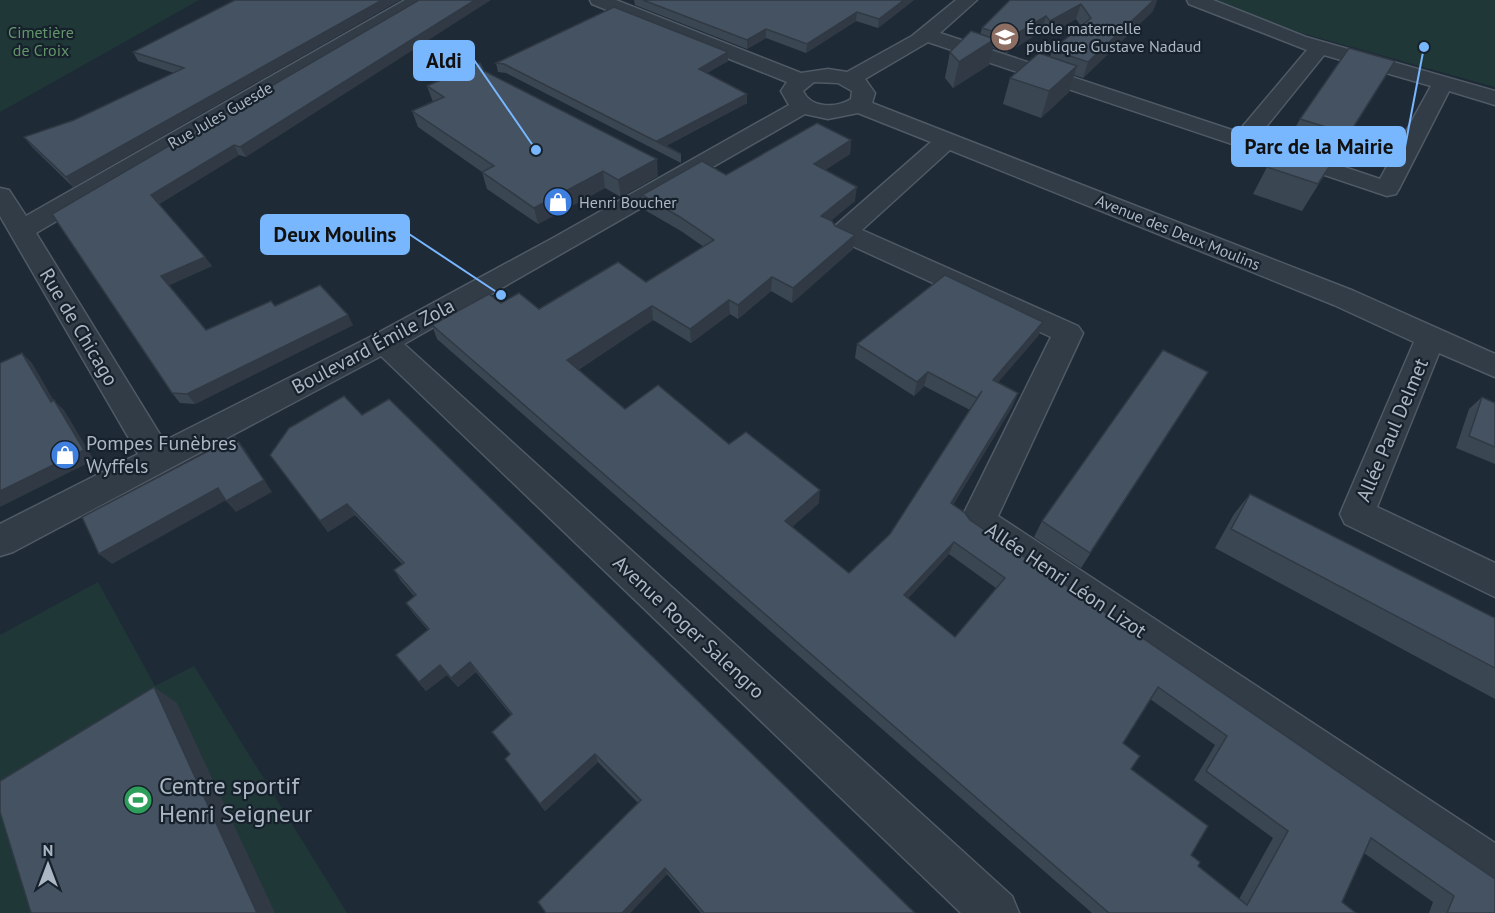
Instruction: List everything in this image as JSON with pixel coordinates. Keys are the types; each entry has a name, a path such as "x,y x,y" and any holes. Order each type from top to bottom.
{"street":[{"name":"Rue Jules Guesde","path":"21,230 419,0"},
{"path":"599,0 802,93 831,112 843,111 858,105 864,93 861,87 850,79 828,75 802,93"},
{"path":"850,79 926,35 968,0"},
{"path":"1196,0 1256,26 1319,48 1495,98"},
{"path":"926,35 1387,189 1443,83"},
{"path":"1243,141 1319,48"},
{"name":"Boulevard Émile Zola","path":"0,540 384,342 802,93"},
{"name":"Avenue des Deux Moulins","path":"858,105 1315,286 1495,366"},
{"name":"Allée Henri Léon Lizot","path":"947,140 844,231 1068,333 978,521 1495,870"},
{"name":"Rue de Chicago","path":"0,195 158,459"},
{"name":"Allée Paul Delmet","path":"1431,337 1357,514 1495,581"},
{"name":"Avenue Roger Salengro","path":"384,342 995,913"}],"green space":[{"name":"Cimetière de Croix","path":"0,0 199,0 0,112"},
{"path":"1212,0 1495,0 1495,87 1298,32"},
{"name":"Centre sportif Henri Seigneur","path":"98,582 155,686 194,666 347,913 0,913 0,635"}],"building":[{"path":"235,0 382,0 66,177 24,137 74,120 184,68 133,52"},
{"path":"419,0 475,0 240,147 234,145 151,195 205,257 161,276 206,330 271,301 275,306 320,285 348,315 187,394 172,393 52,214"},
{"path":"643,0 904,0 879,19 857,12 807,44 766,29 747,40"},
{"path":"1010,0 1154,0 1088,62 1052,50 1091,18 1081,4 1050,21 1046,16 1011,37 982,28"},
{"path":"614,7 728,52 699,69 747,94 657,141 681,154 504,64 496,63"},
{"path":"971,31 995,39 959,62 950,52"},
{"path":"1349,48 1395,61 1349,134 1300,119"},
{"path":"1039,53 1077,66 1049,91 1010,78"},
{"path":"480,63 484,71 657,159 618,180 603,171 534,208 482,172 494,166 412,111 444,97 427,86"},
{"path":"817,123 851,140 814,164 857,187 821,216 832,221 835,226 855,235 793,288 772,277 738,305 729,300 690,329 652,306 567,360 625,409 658,385 729,444 746,432 820,490 785,521 849,573 890,534 982,391 977,398 928,372 917,382 857,344 945,275 1043,322 993,380 1018,393 951,503 965,513 970,520 1495,879 1495,913 1447,913 1454,896 1371,838 1342,902 1356,913 1109,913 432,325 489,294 501,303 519,293 539,309 618,262 646,282 714,240 642,195 702,161 726,175","holes":["954,542 1005,578 955,637 904,595","1158,687 1227,736 1206,771 1288,831 1247,905 1198,866 1200,862 1191,855 1208,826 1131,769 1140,756 1123,743"]},
{"path":"1290,134 1340,150 1318,184 1267,167"},
{"path":"1163,350 1208,372 1090,553 1042,521"},
{"path":"22,353 51,402 54,400 84,450 0,491 0,363"},
{"path":"344,396 362,415 389,399 915,913 704,913 665,868 622,913 546,913 538,902 641,800 595,754 540,804 505,759 510,754 492,732 512,714 470,662 451,678 440,665 419,682 396,655 429,629 406,603 416,595 394,570 404,563 347,504 320,521 270,455 289,428"},
{"path":"1482,397 1495,403 1495,447 1469,436"},
{"path":"235,437 264,480 226,501 218,488 99,554 82,517"},
{"path":"1250,494 1495,618 1495,668 1231,529"},
{"path":"154,687 257,913 31,913 0,812 0,781"}],"place":[{"name":"École maternelle publique Gustave Nadaud","path":"1005,37"},
{"name":"Parc de la Mairie","path":"1424,47"},
{"name":"Aldi","path":"536,150"},
{"name":"Henri Boucher","path":"558,202"},
{"name":"Deux Moulins","path":"501,295"},
{"name":"Pompes Funèbres Wyffels","path":"65,455"},
{"name":"Centre sportif Henri Seigneur","path":"138,800"}]}
